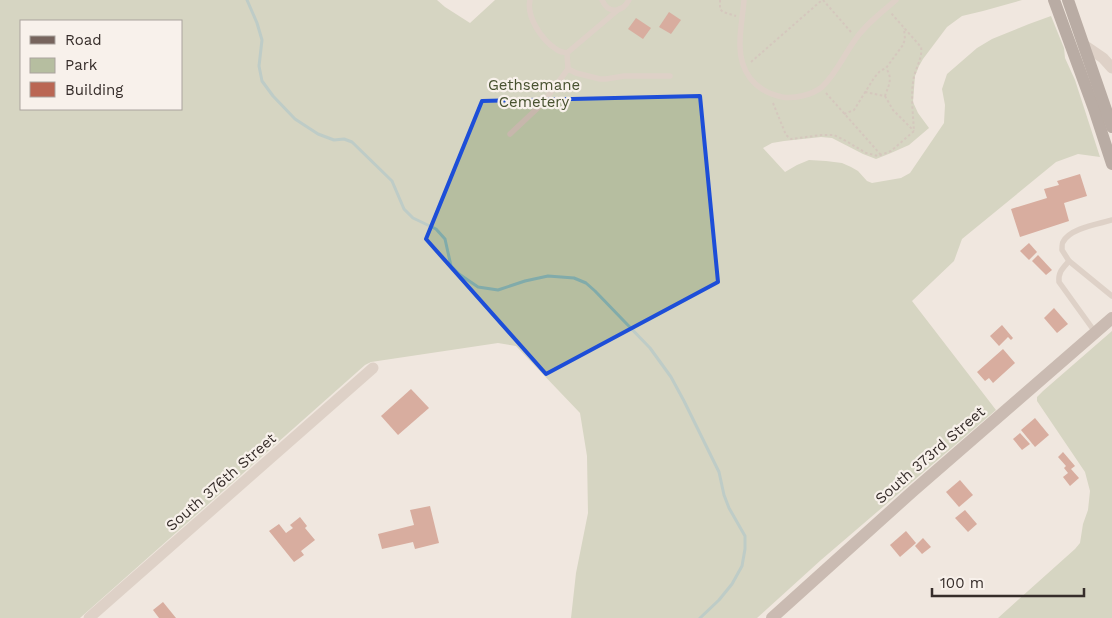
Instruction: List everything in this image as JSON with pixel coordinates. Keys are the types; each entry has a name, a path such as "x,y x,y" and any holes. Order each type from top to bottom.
{"main road":[{"path":"1054,0 1112,164"},
{"path":"1068,0 1112,127"}],"street":[{"path":"1084,45 1104,58 1112,68"},
{"name":"South 373rd Street","path":"772,618 913,491 1112,318"},
{"name":"South 376th Street","path":"88,618 373,368"}],"lane":[{"path":"530,0 530,15 537,28 554,48 567,53"},
{"path":"602,0 608,8 619,10"},
{"path":"567,53 626,6 629,0"},
{"path":"744,0 740,43 744,68 755,84 770,94 786,98 804,96 821,88 834,73 856,38 896,0"},
{"path":"510,134 542,104 568,69 567,53"},
{"path":"568,69 576,73 606,79 624,76 670,76"},
{"path":"1112,220 1076,230 1062,242 1062,250 1069,261 1112,296"},
{"path":"1069,261 1058,276 1059,282 1095,332"}],"path":[{"path":"720,0 722,12 743,18"},
{"path":"744,68 822,0 856,38"},
{"path":"887,8 921,47 922,53 913,81 914,131"},
{"path":"844,114 854,110 874,78 880,71 886,68 903,44 905,39 904,27"},
{"path":"886,68 890,74 890,81 885,96 893,110 914,131"},
{"path":"821,88 881,155"},
{"path":"864,92 885,96"},
{"path":"770,94 786,135 791,138 834,135 866,153 878,156 891,151 914,131"}],"highlighted area":[{"path":"700,96 718,282 546,374 426,239 482,101"}],"green space":[{"name":"Gethsemane Cemetery","path":"0,0 437,0 470,23 495,0 1022,0 962,16 947,27 923,59 915,76 913,102 918,113 929,128 909,145 876,159 832,138 821,137 784,141 772,143 763,148 785,172 809,160 842,163 858,171 867,181 872,183 901,178 910,173 944,123 945,105 942,89 947,74 977,48 992,39 1051,16 1064,48 1065,58 1075,80 1100,157 1078,154 1056,162 962,239 954,261 912,301 996,410 821,560 757,618 571,618 576,573 588,513 587,456 580,413 516,346 498,343 371,362 365,365 80,618 0,618"},
{"path":"1112,331 1112,618 998,618 1080,543 1083,524 1088,510 1090,491 1085,472 1037,401 1037,397"}],"building":[{"path":"669,12 681,20 671,34 659,27"},
{"path":"636,18 651,28 643,39 628,29"},
{"path":"1080,174 1087,196 1064,203 1069,221 1020,237 1011,209 1047,198 1044,189 1059,185 1057,181"},
{"path":"1029,243 1037,252 1029,260 1020,251"},
{"path":"1038,255 1052,270 1046,275 1032,261"},
{"path":"1054,308 1068,324 1057,333 1044,318"},
{"path":"1002,325 1013,338 1011,340 1008,337 999,346 990,336"},
{"path":"1003,349 1015,363 993,383 989,378 985,381 977,372"},
{"path":"411,389 429,408 398,435 381,416"},
{"path":"1035,418 1049,435 1035,447 1021,430"},
{"path":"1020,433 1030,444 1022,450 1013,439"},
{"path":"1063,452 1075,466 1071,469 1079,478 1070,486 1063,477 1068,473 1064,468 1066,466 1058,457"},
{"path":"960,480 973,495 959,507 946,492"},
{"path":"430,506 439,543 415,549 413,542 382,549 378,534 414,525 410,510"},
{"path":"965,510 977,524 968,532 955,518"},
{"path":"300,517 307,526 305,528 315,540 301,551 304,555 294,562 269,531 279,524 286,533 293,528 290,525"},
{"path":"906,531 916,543 900,557 890,545"},
{"path":"923,538 931,547 922,554 915,546"},
{"path":"163,602 176,618 159,618 153,610"}],"waterway":[{"path":"247,0 262,40 259,66 262,81 273,96 295,119 318,134 334,140 344,139 352,142 392,181 404,209 413,218 436,229 445,239 451,266 459,274 478,287 498,290 548,276 574,278 586,283 595,291 650,348 671,377 684,401 719,472 729,508 745,536 742,566 732,584 700,618"}]}
